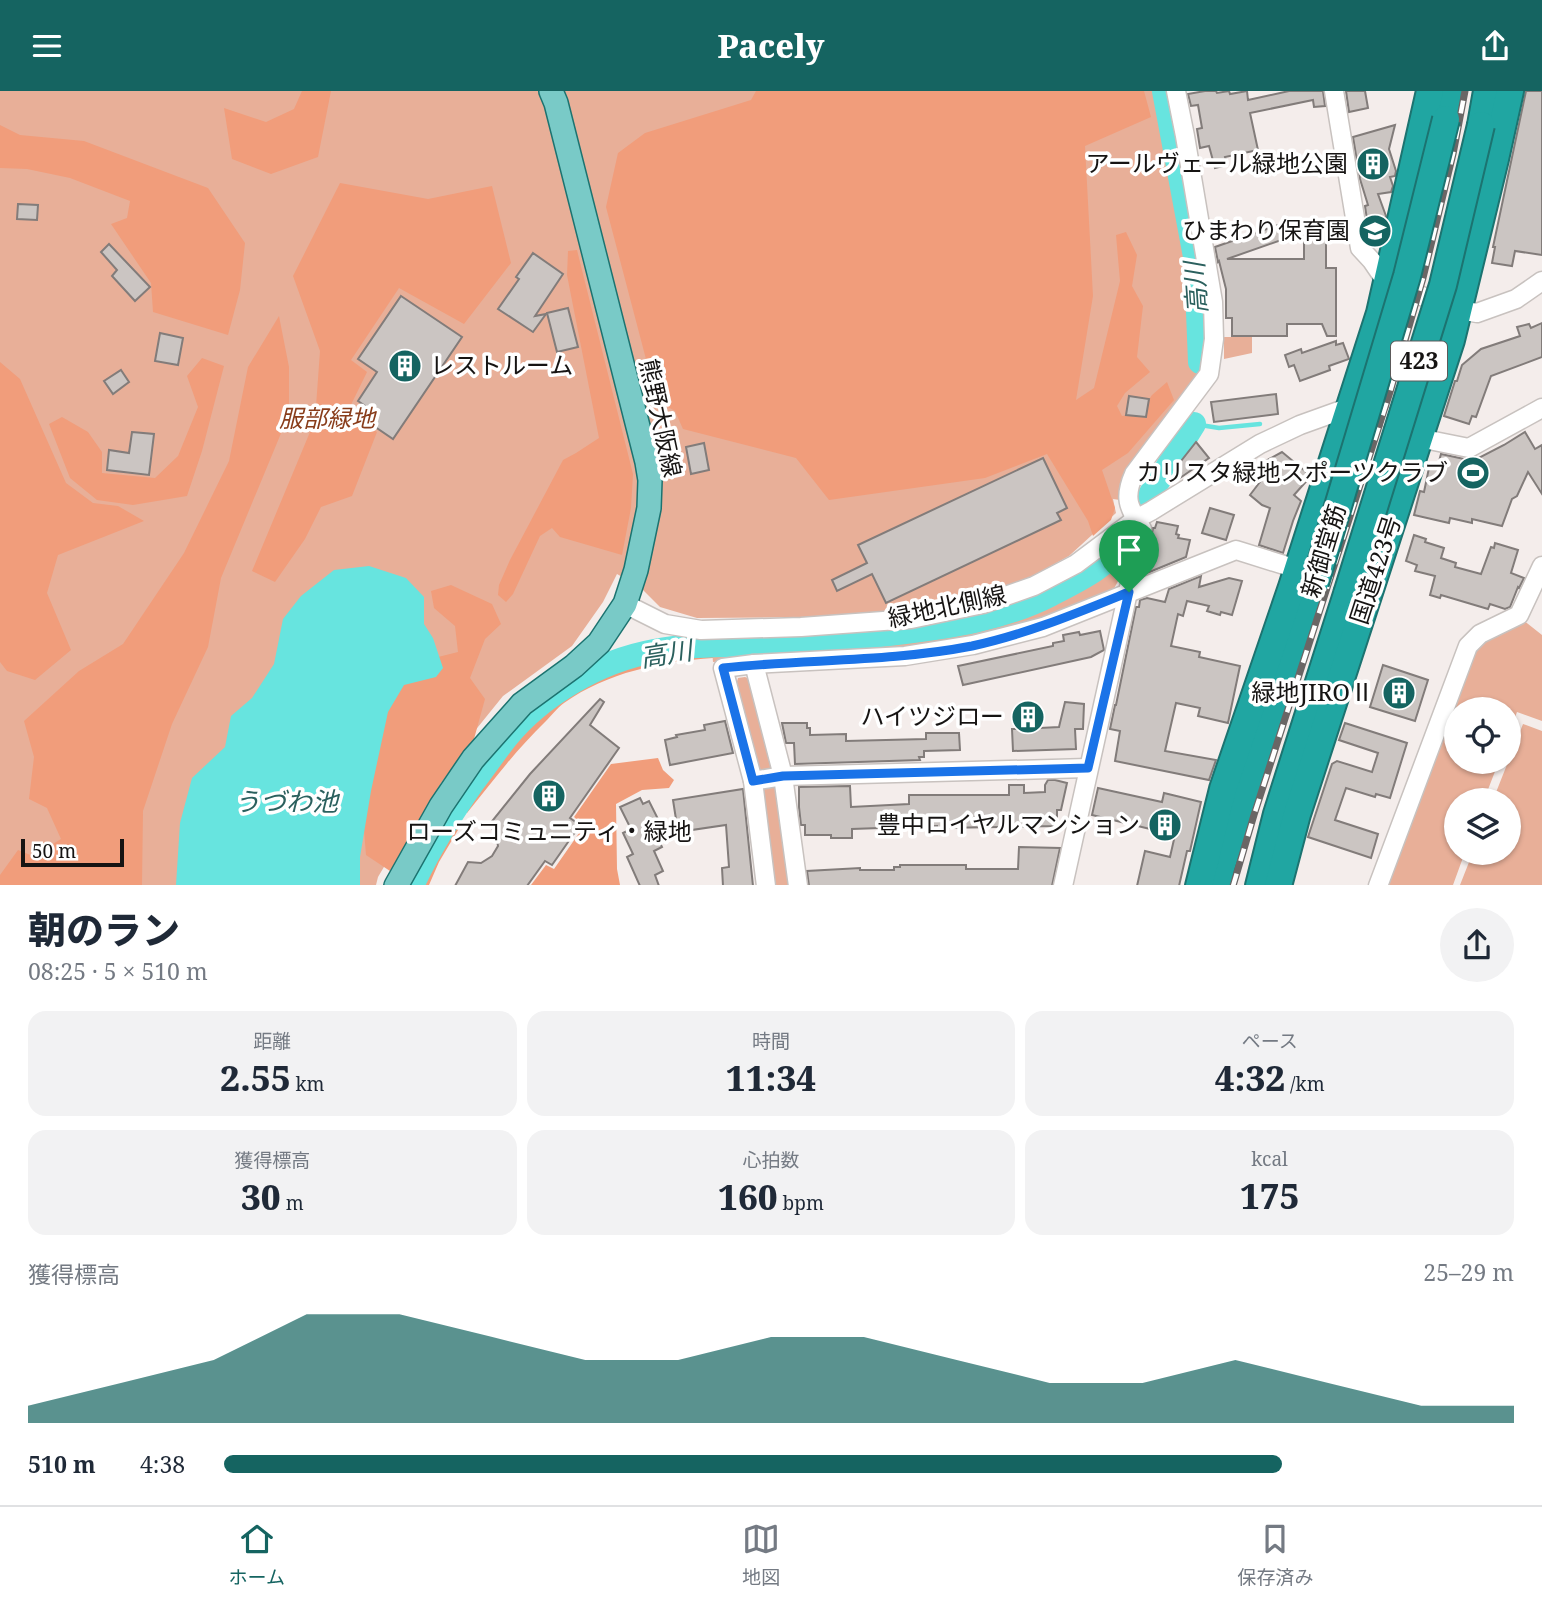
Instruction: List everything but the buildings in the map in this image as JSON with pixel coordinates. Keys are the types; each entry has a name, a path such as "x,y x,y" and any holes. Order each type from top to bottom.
{"highway":[{"name":"423","path":"1199,885 1223,789 1306,576 1350,407 1380,313 1430,91"},
{"name":"新御堂筋","path":"1217,880 1306,576 1407,275 1451,91"},
{"name":"新御堂筋","path":"1265,883 1277,814 1443,285 1487,91"},
{"name":"国道423号","path":"1265,883 1297,814 1451,340 1510,91"}],"main road":[{"name":"熊野大阪線","path":"396,885 441,806 472,759 522,704 574,666 599,643 625,604 636,570 649,508 650,480 647,462 551,91"}],"street":[{"path":"1063,885 1142,529 1128,503 1128,488 1134,474 1209,374 1214,339 1213,302 1176,91"},
{"path":"1334,91 1360,248 1387,283 1459,310 1477,313 1516,299 1542,281"},
{"name":"緑地北側線","path":"625,604 665,624 701,630 801,627 911,619 983,604 1034,586 1076,564 1136,519 1260,444 1300,425 1350,407"},
{"path":"1350,407 1422,427 1429,440 1469,448 1542,408"},
{"path":"766,885 753,781 723,668 905,656 973,645 1043,627 1236,550 1306,576"},
{"path":"1378,885 1468,646 1480,634 1519,615 1542,566"},
{"path":"754,664 783,776 798,885"},
{"path":"753,781 783,776 1088,768"}],"green space":[{"name":"服部緑地","path":"0,91 1169,91 1206,313 1208,342 1203,373 1132,464 1121,483 1120,500 1113,499 1116,513 1069,556 1029,578 974,596 905,610 811,617 697,618 660,607 640,587 617,574 603,602 572,646 503,696 436,779 378,877 376,885 0,885"},
{"path":"302,91 331,91 318,157 271,174 232,159 224,108 266,122 294,109"},
{"path":"756,91 1144,91 1151,117 1085,146 1093,296 1076,400 1094,388 1120,281 1116,235 1126,232 1137,255 1132,286 1143,306 1137,357 1150,372 1125,393 1117,406 1122,416 1140,413 1152,395 1167,382 1174,400 1128,453 1102,470 1115,508 1111,520 1093,536 1088,521 1047,454 985,478 829,500 796,458 683,429 675,411 657,401 606,207 618,153 645,133 751,100"},
{"path":"0,125 20,135 84,141 208,188 245,243 240,290 228,335 153,312 151,283 111,224 127,218 130,201 70,178 27,169 0,168"},
{"path":"340,183 428,199 492,186 511,263 464,324 399,288 351,360 367,372 347,413 377,432 352,496 321,507 305,539 275,582 252,571 315,420 320,351 293,276"},
{"path":"577,250 633,474 631,508 622,555 560,537 552,528 540,536 513,594 506,602 498,595 499,585 563,460 599,438 567,275 568,251"},
{"path":"279,316 289,367 289,414 221,578 208,647 172,724 143,811 142,885 0,885 0,875 18,850 33,856 61,839 47,808 29,799 34,757 24,721 79,671 123,644 184,553 229,461 248,367"},
{"path":"1224,337 1252,337 1252,353 1224,359"},
{"path":"202,358 224,366 202,451 187,496 133,505 97,500 70,478 49,424 62,417 88,432 102,452 102,473 155,478 178,456 198,407 187,376"},
{"path":"0,362 20,379 66,483 93,503 118,506 144,521 58,555 47,593 71,650 35,680 7,671 0,662"},
{"path":"1122,552 1126,556 1121,576 1112,592 1041,622 972,641 906,650 713,662 712,650 843,644 943,633 991,622 1035,607 1076,586 1108,566"},
{"path":"451,585 492,604 501,624 485,639 470,678 485,699 474,739 441,783 390,871 366,855 359,769 385,701 426,660 458,652 455,626 434,608 431,591"},
{"path":"1523,620 1542,635 1542,721 1521,713 1521,697 1455,697 1472,651 1483,640"},
{"path":"712,650 713,658 635,670 581,692 561,705 534,733 467,813 461,808 511,738 554,699 577,684 601,672 654,656"},
{"path":"738,678 752,680 773,762 770,769 761,770 756,764 736,685"},
{"path":"1523,724 1542,731 1542,885 1460,885 1468,865 1521,865 1521,788 1498,788 1503,774 1521,774"},
{"path":"1444,728 1444,774 1494,774 1489,788 1444,788 1444,865 1460,865 1453,885 1386,885"},
{"path":"658,758 663,770 674,780 669,788 642,790 616,804 617,869 620,885 531,885 546,865 554,869 584,826 574,817 611,764"},
{"path":"772,786 778,790 791,885 773,885 761,794 764,788"},
{"path":"450,824 458,830 429,885 416,885 429,858"}],"water":[{"name":"うづわ池","path":"369,566 406,578 424,597 424,624 433,638 443,668 436,677 404,685 388,712 360,857 360,885 176,885 180,823 192,778 225,747 231,716 252,698 274,664 283,619 301,596 334,570"}],"waterway":[{"name":"高川","path":"1164,91 1196,262 1200,362"},
{"path":"1194,424 1219,428 1260,424"},
{"name":"高川","path":"1146,501 1194,424"},
{"name":"高川","path":"413,885 449,819 506,738 520,722 554,694 592,672 633,656 666,649 861,637 975,621 1032,603 1082,578 1102,565 1126,539"}],"railway":[{"path":"1233,885 1390,392 1423,278 1465,91"}],"place":[{"name":"アールヴェール緑地公園","path":"1373,164"},
{"name":"ひまわり保育園","path":"1375,231"},
{"name":"レストルーム","path":"405,366"},
{"name":"カリスタ緑地スポーツクラブ","path":"1473,473"},
{"name":"緑地JIROⅡ","path":"1399,693"},
{"name":"ハイツジロー","path":"1028,717"},
{"name":"ローズコミュニティ・緑地","path":"549,796"},
{"name":"豊中ロイヤルマンション","path":"1165,825"}],"route":[{"path":"1129,592 1088,768 783,776 753,781 723,668 905,656 973,645 1043,627 1129,592"}]}
